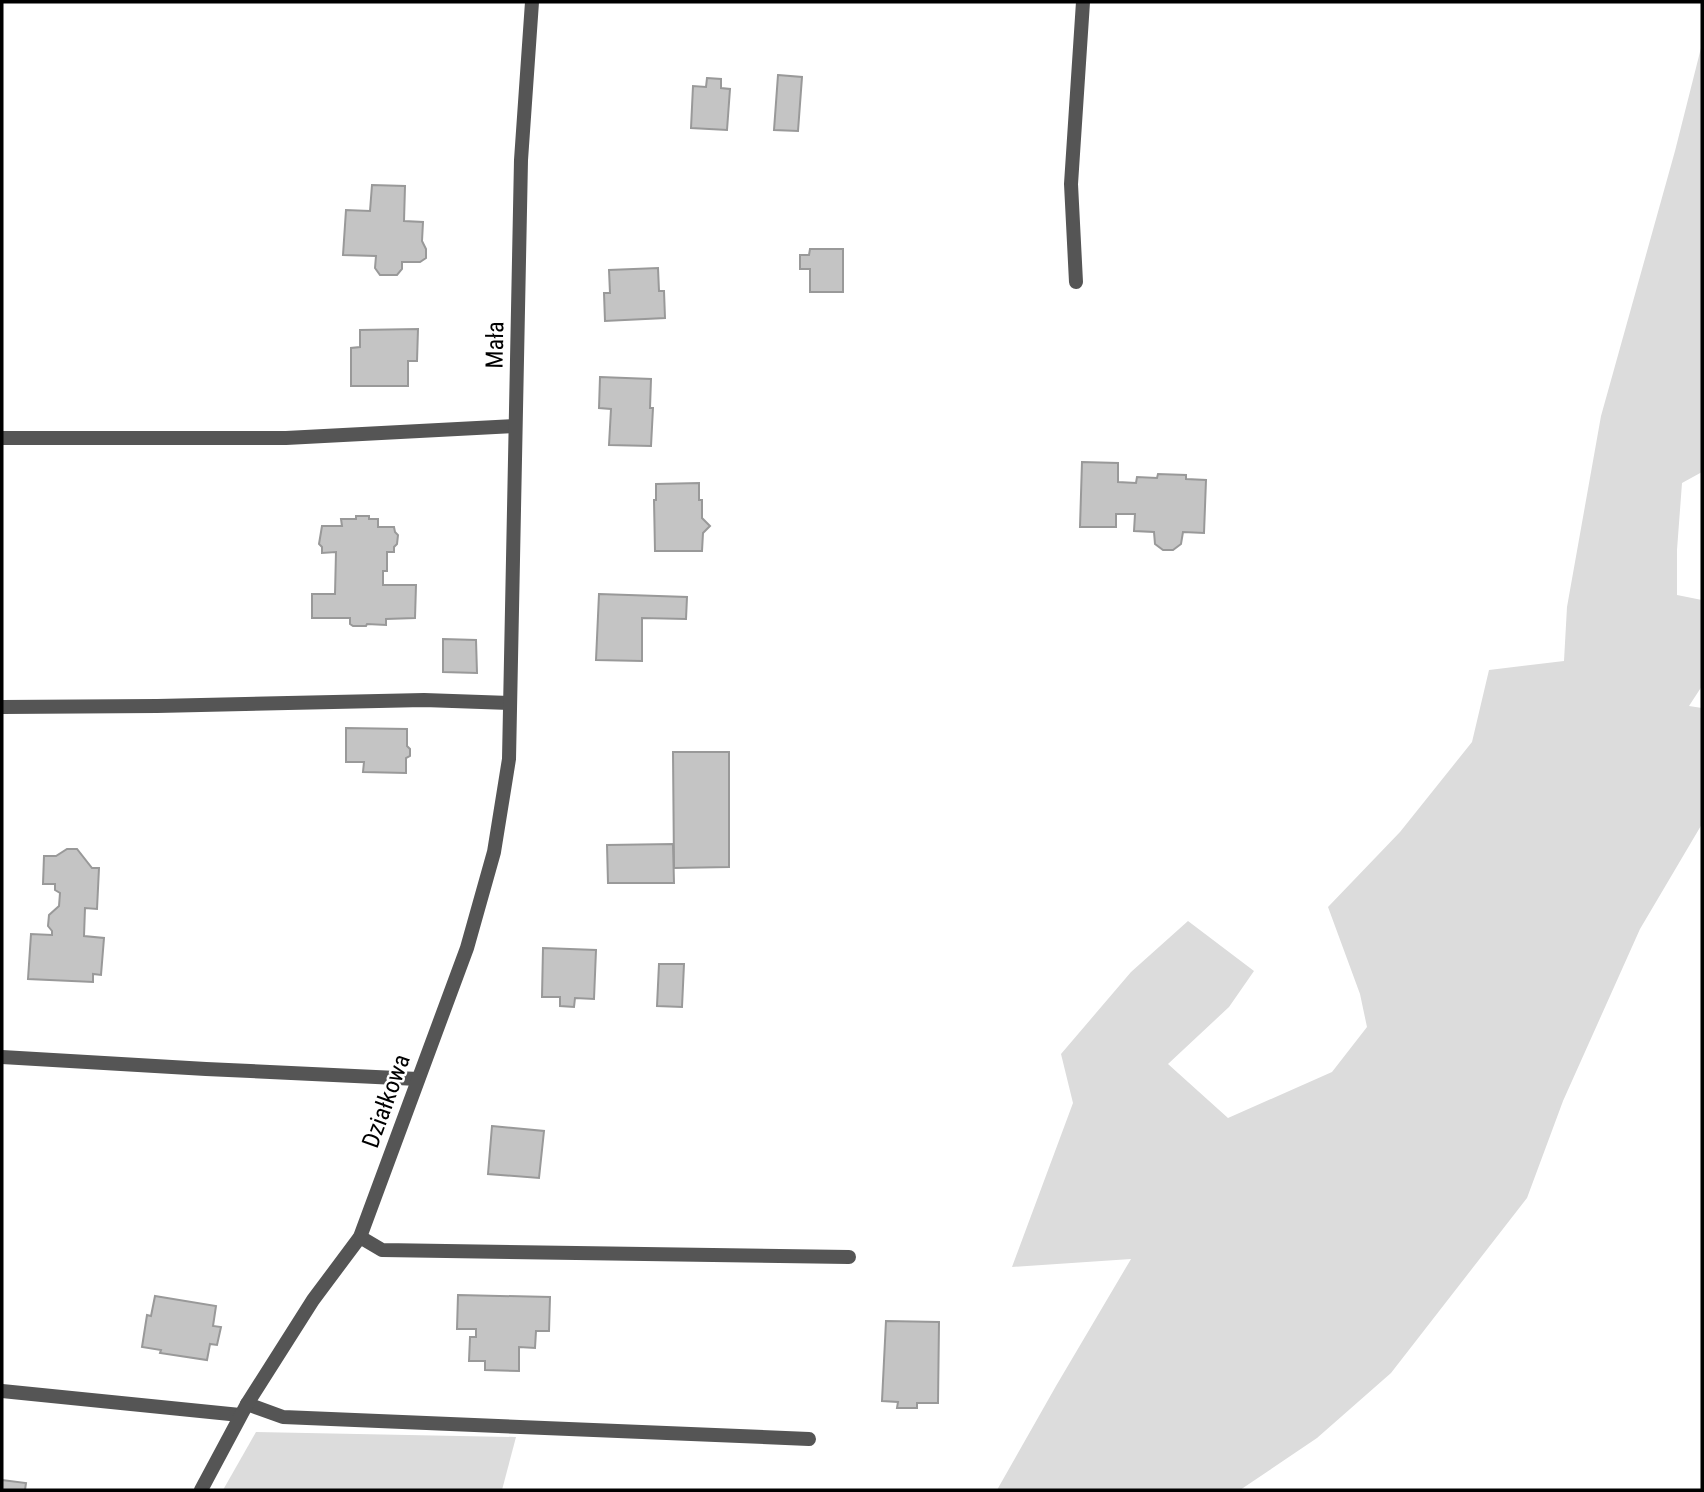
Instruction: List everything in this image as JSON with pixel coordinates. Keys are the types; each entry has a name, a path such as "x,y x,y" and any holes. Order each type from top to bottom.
{"street":[{"name":"Mała","path":"510,696 521,160 532,2"},
{"path":"1076,282 1071,184 1083,2"},
{"path":"2,439 286,438 516,426"},
{"path":"2,707 157,706 510,696"},
{"name":"Działkowa","path":"201,1490 244,1409 313,1300 360,1237 467,948 494,852 509,758 510,696"},
{"path":"2,1057 418,1079"},
{"path":"360,1237 382,1250 849,1257"},
{"path":"2,1391 244,1409 284,1416 809,1439"}],"shaded area":[{"path":"1702,44 1702,472 1682,483 1677,595 1702,600 1702,686 1689,706 1702,708 1702,824 1640,929 1563,1101 1527,1198 1391,1373 1317,1438 1240,1490 997,1490 1131,1259 1012,1267 1073,1103 1061,1054 1131,972 1188,921 1254,971 1229,1007 1168,1064 1228,1118 1332,1072 1367,1027 1360,994 1328,907 1400,832 1472,742 1489,670 1564,661 1567,607 1601,416"},
{"path":"256,1432 516,1437 502,1490 223,1490"}],"building":[{"path":"778,75 802,77 798,131 774,130"},
{"path":"707,78 721,79 721,88 730,89 727,130 691,128 693,86 706,87"},
{"path":"372,185 405,186 404,221 423,222 422,241 426,258 420,262 402,262 402,269 397,275 380,275 375,268 376,256 343,255 346,210 370,211"},
{"path":"810,249 843,249 843,292 810,292 810,269 800,269 800,255 809,255"},
{"path":"658,268 659,291 664,291 665,318 605,321 604,293 610,293 609,270"},
{"path":"418,329 417,361 408,361 408,386 351,386 351,348 360,347 360,330"},
{"path":"600,377 651,379 651,446 609,445 611,409 599,408"},
{"path":"1082,462 1118,463 1118,482 1136,483 1137,477 1157,478 1158,474 1186,475 1186,479 1206,480 1204,533 1183,532 1181,544 1173,550 1163,550 1155,544 1154,532 1134,531 1135,514 1116,514 1116,527 1080,527"},
{"path":"699,483 702,518 710,526 703,533 702,551 655,551 656,484"},
{"path":"356,516 378,519 378,527 394,527 398,535 397,544 394,552 387,552 387,571 383,571 383,585 416,585 415,618 386,619 386,625 353,626 350,624 350,618 312,618 312,594 335,594 336,552 322,553 319,544 322,526 342,526 341,519 356,519"},
{"path":"599,594 687,597 686,619 642,618 642,661 596,660"},
{"path":"443,639 476,640 477,673 443,672"},
{"path":"346,728 407,729 410,756 406,758 406,773 363,772 364,762 346,762"},
{"path":"673,752 729,752 729,867 674,868"},
{"path":"673,844 674,883 608,883 607,845"},
{"path":"67,849 77,849 92,868 99,868 97,909 85,908 84,936 104,938 101,975 93,974 93,982 28,979 31,934 52,935 48,926 49,915 59,906 60,893 55,890 55,884 43,884 44,856 56,856"},
{"path":"543,948 596,950 594,999 575,998 574,1007 560,1006 560,997 542,997"},
{"path":"659,964 684,964 682,1007 657,1006"},
{"path":"492,1126 544,1131 539,1178 488,1174"},
{"path":"458,1295 550,1297 549,1331 536,1331 535,1348 519,1347 519,1371 485,1370 485,1361 469,1361 470,1337 476,1337 476,1329 457,1329"},
{"path":"155,1296 216,1306 213,1326 221,1327 217,1345 210,1344 207,1360 160,1353 161,1350 142,1347 147,1315 151,1316"},
{"path":"886,1321 939,1322 938,1403 917,1403 917,1408 897,1408 898,1402 882,1401"},
{"path":"2,1480 26,1483 25,1490 2,1490"}]}
